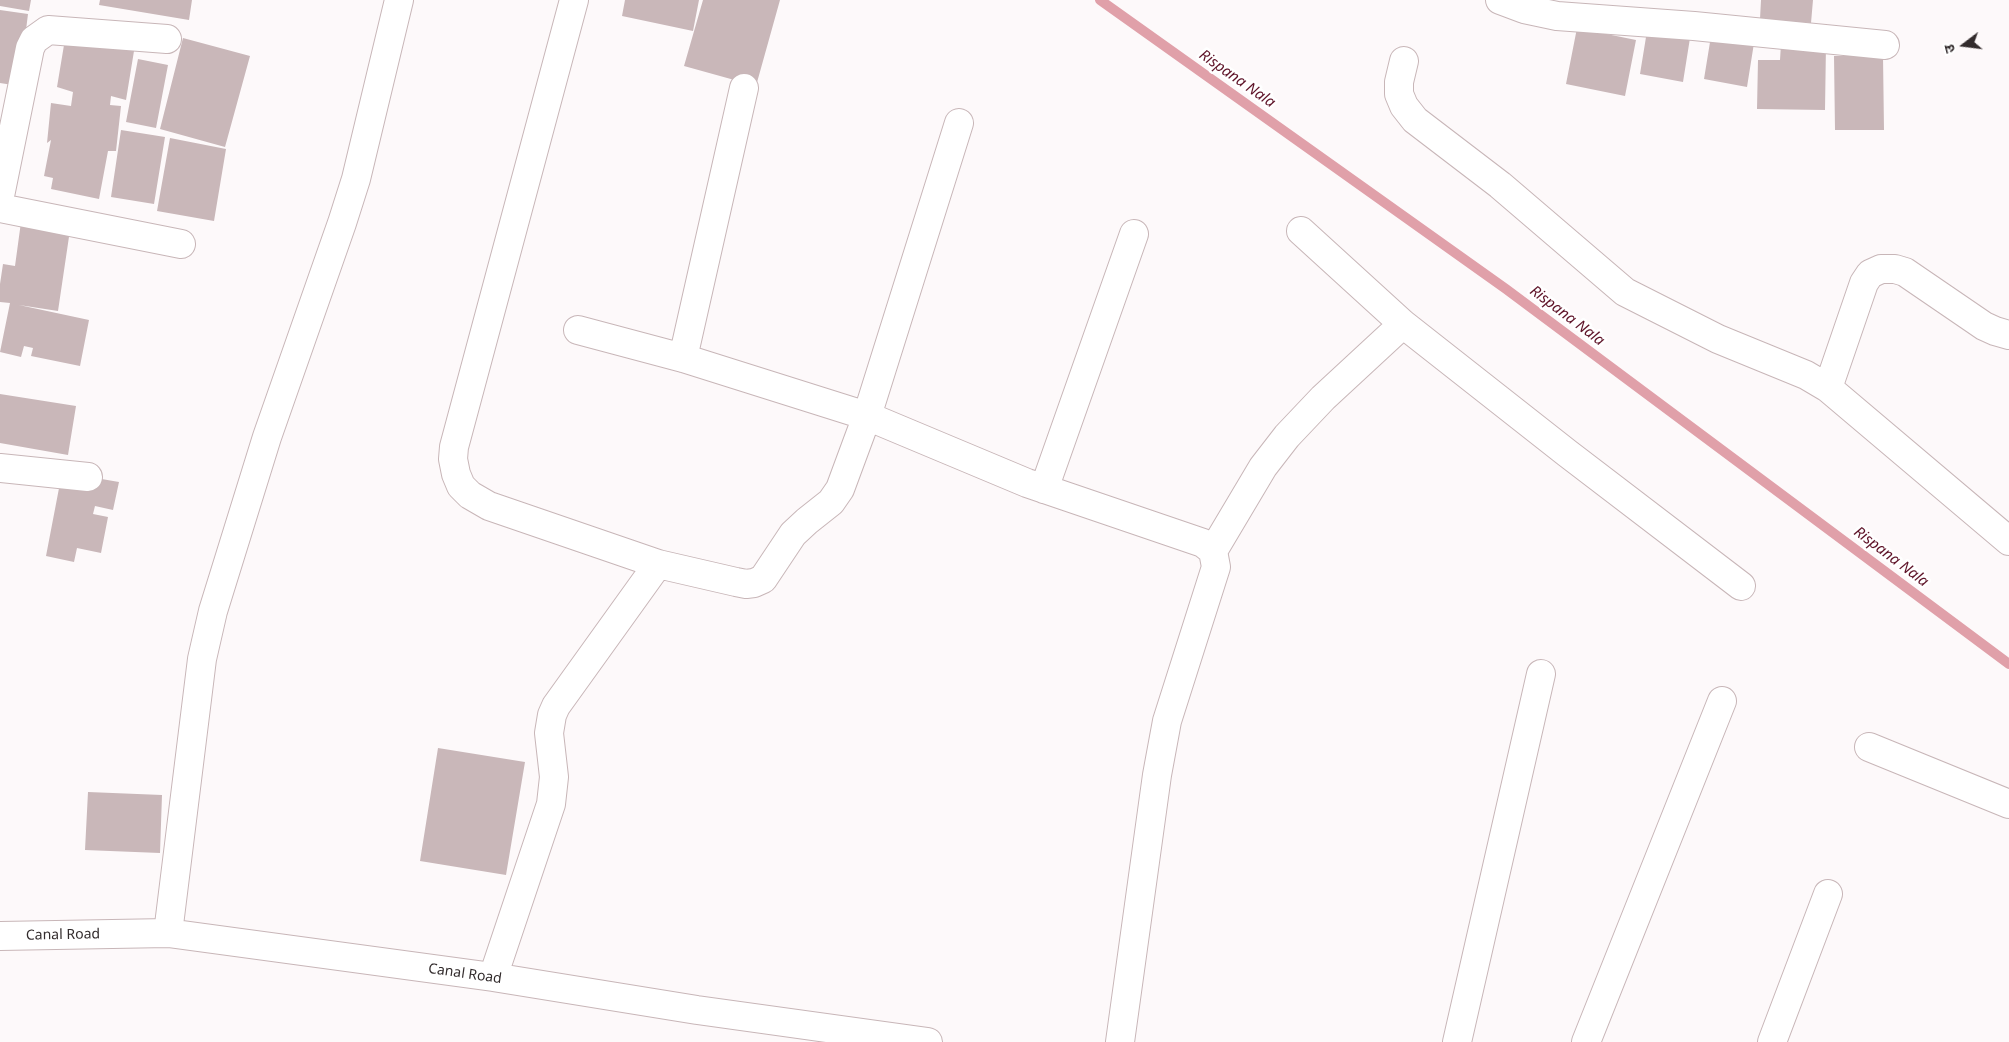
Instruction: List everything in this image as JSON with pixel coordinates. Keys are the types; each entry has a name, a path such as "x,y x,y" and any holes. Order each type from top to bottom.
{"street":[{"path":"168,933 202,659 213,611 266,437 356,179 398,0"},
{"path":"574,0 454,447 454,466 461,486 470,495 489,506 658,564 746,584 764,578 793,534 831,502 840,489 867,416 959,123"},
{"path":"1500,0 1524,9 1556,16 1694,26 1885,44"},
{"path":"0,196 30,48 34,40 48,30 167,39"},
{"path":"1404,61 1399,82 1399,94 1404,106 1415,120 1500,185 1625,292 1718,340 1806,375 1828,388 2009,541"},
{"path":"683,358 744,88"},
{"path":"0,208 181,244"},
{"path":"1301,231 1403,324 1741,586"},
{"path":"1044,489 1134,234"},
{"path":"1828,388 1864,283 1870,274 1881,269 1895,269 1905,272 1984,326 2009,334"},
{"path":"1120,1042 1157,775 1167,721 1216,568 1213,551 1263,467 1287,436 1323,398 1403,324"},
{"path":"578,330 683,358 867,416 1044,489 1203,543 1213,551"},
{"path":"0,468 88,476"},
{"path":"493,977 551,804 554,777 550,733 552,715 556,706 658,564"},
{"path":"1457,1042 1541,674"},
{"path":"1586,1042 1722,701"},
{"path":"1869,747 2009,804"},
{"path":"1772,1042 1828,894"},
{"name":"Canal Road","path":"0,936 168,933 493,977 697,1010 928,1042"}],"building":[{"path":"0,0 31,0 29,11 0,6"},
{"path":"100,0 192,0 189,20 99,5"},
{"path":"625,0 699,0 693,31 622,16"},
{"path":"703,0 780,0 756,86 684,66"},
{"path":"1761,0 1813,0 1811,23 1760,19"},
{"path":"0,10 28,14 19,86 0,83"},
{"path":"1577,28 1636,40 1625,96 1566,84"},
{"path":"1647,31 1690,38 1683,82 1640,74"},
{"path":"1711,36 1754,43 1747,87 1704,79"},
{"path":"183,38 250,56 225,147 160,129"},
{"path":"65,39 134,51 126,100 111,96 110,105 121,106 116,151 108,151 99,199 51,189 53,178 44,176 51,140 47,143 51,103 71,106 73,92 57,87"},
{"path":"1781,44 1826,44 1825,110 1757,109 1758,60 1780,60"},
{"path":"1834,56 1883,56 1884,130 1835,130"},
{"path":"138,59 168,65 156,128 126,122"},
{"path":"121,130 165,137 154,204 111,197"},
{"path":"170,138 226,149 214,221 157,211"},
{"path":"21,222 70,230 58,311 19,305 89,320 80,366 31,356 33,348 24,346 21,357 0,352 10,303 0,302 3,264 15,266"},
{"path":"0,394 76,406 68,455 0,443"},
{"path":"90,477 119,482 113,510 95,506 93,514 108,517 101,553 77,548 74,562 46,556 60,483"},
{"path":"438,748 525,762 506,875 420,861"},
{"path":"88,792 162,795 160,853 85,850"}],"waterway":[{"name":"Rispana Nala","path":"1100,0 1506,289 2009,664"}]}
